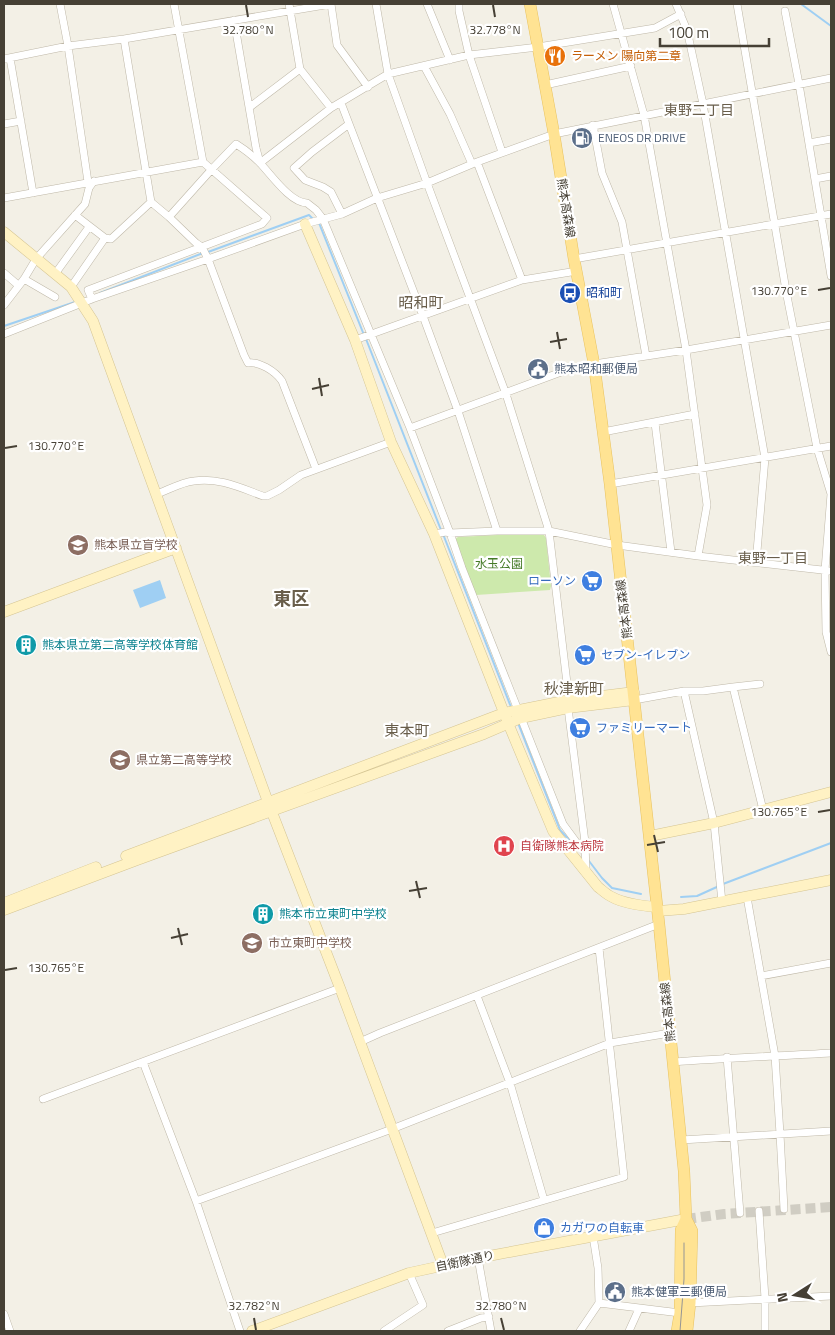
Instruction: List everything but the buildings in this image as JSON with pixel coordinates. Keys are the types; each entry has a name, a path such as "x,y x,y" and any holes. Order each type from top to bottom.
{"main road":[{"name":"熊本高森線","path":"530,4 594,364 610,484 650,836 684,1171 686,1219 692,1231 690,1303 687,1331"},
{"name":"熊本高森線","path":"677,1331 680,1313 681,1230 686,1219"}],"street":[{"path":"4,305 36,260 85,204 91,182 60,4"},
{"path":"92,299 88,290 262,224 267,218 203,162 174,4"},
{"path":"33,193 21,121 7,59 68,46 124,39 234,20 290,7 331,4 337,45 368,87"},
{"path":"376,4 388,74 506,394 549,531 584,832 586,869"},
{"path":"427,4 450,60"},
{"path":"459,4 469,55 502,152"},
{"path":"613,4 644,115 686,350 707,505 698,556"},
{"path":"676,4 687,30 703,104 764,458 756,563"},
{"path":"737,4 794,332 817,448 831,494 826,632 831,652"},
{"path":"290,7 300,69 331,108"},
{"path":"785,11 831,276"},
{"path":"260,163 331,108 388,74 469,55 538,47 655,28 681,14"},
{"path":"234,20 260,163"},
{"path":"124,39 151,202 202,247 248,363 254,362 273,372 282,381 316,469"},
{"path":"424,66 474,163 522,280"},
{"path":"545,85 631,66"},
{"path":"250,106 300,69"},
{"path":"4,334 92,299 305,224 342,214 377,198 427,183 502,152 554,134 831,78"},
{"path":"341,103 458,411 496,531"},
{"path":"4,124 21,121"},
{"path":"342,214 331,192 323,186 305,180 294,168 349,124"},
{"path":"593,125 602,173 622,222 646,356"},
{"path":"809,143 831,139"},
{"path":"169,217 236,144 260,163 282,188 303,203 307,202 323,219 369,335 410,428 442,533 513,716 563,824 585,852"},
{"path":"4,198 203,162"},
{"path":"815,179 831,176"},
{"path":"75,215 105,238 111,239 151,202"},
{"path":"574,259 831,214"},
{"path":"305,224 357,339 391,442 462,568 553,831 586,869 598,887 612,898 657,909 684,909 831,880"},
{"path":"55,274 89,227"},
{"path":"4,232 71,287 93,321 270,806 443,1265"},
{"path":"71,287 105,238"},
{"path":"357,339 522,280 577,271"},
{"path":"4,273 55,297"},
{"path":"410,428 564,371 594,364 831,325"},
{"path":"603,432 695,414"},
{"path":"655,423 672,552"},
{"path":"157,494 193,481 209,480 219,481 267,496 301,475 391,442"},
{"path":"610,484 831,446"},
{"path":"442,533 549,531 617,545 756,563 828,570"},
{"path":"4,612 176,548"},
{"path":"4,903 270,806 484,734 513,716 568,704 760,684"},
{"path":"733,687 763,810"},
{"path":"684,691 714,822 722,902"},
{"path":"650,836 714,822 831,792"},
{"path":"4,910 137,860 270,806"},
{"path":"747,897 775,1056 784,1210"},
{"path":"360,1042 659,924"},
{"path":"432,1233 624,1177 599,948"},
{"path":"761,976 831,963"},
{"path":"43,1099 340,988"},
{"path":"477,996 510,1083 544,1200"},
{"path":"196,1201 392,1129 610,1043 670,1034"},
{"path":"673,1062 727,1057 831,1052"},
{"path":"727,1057 740,1213"},
{"path":"143,1062 196,1201 240,1331"},
{"path":"681,1140 831,1131"},
{"path":"759,1211 765,1298 765,1331"},
{"name":"自衛隊通り","path":"252,1331 409,1273 478,1258 686,1219"},
{"path":"580,1331 598,1303 598,1268 593,1236"},
{"path":"478,1258 491,1331"},
{"path":"384,1331 424,1305 409,1273"},
{"path":"598,1303 680,1313 690,1303 831,1296"},
{"path":"629,1331 639,1308"},
{"path":"4,1314 10,1331"},
{"path":"448,1331 481,1318 489,1317"}],"green space":[{"name":"水玉公園","path":"544,535 546,538 550,590 476,595 455,539 458,537"}],"water":[{"path":"160,580 166,598 140,608 133,590"}],"waterway":[{"path":"801,4 831,26"},
{"path":"208,252 309,215 313,219"},
{"path":"319,223 364,335"},
{"path":"100,293 203,253"},
{"path":"4,326 75,302"},
{"path":"366,339 441,530"},
{"path":"443,534 511,707"},
{"path":"518,723 560,830 577,848"},
{"path":"723,884 831,843"},
{"path":"589,861 612,888 641,894"},
{"path":"681,897 697,896 719,886"}],"tunnel":[{"path":"686,1219 724,1214 831,1207"}],"tram line":[{"path":"680,1331 684,1279 684,1243"}],"place":[{"name":"ラーメン 陽向第二章","path":"555,56"},
{"name":"ENEOS DR DRIVE","path":"582,138"},
{"name":"昭和町","path":"570,293"},
{"name":"熊本昭和郵便局","path":"538,369"},
{"name":"熊本県立盲学校","path":"78,545"},
{"name":"ローソン","path":"592,581"},
{"name":"熊本県立第二高等学校体育館","path":"26,645"},
{"name":"セブン-イレブン","path":"585,655"},
{"name":"ファミリーマート","path":"580,728"},
{"name":"県立第二高等学校","path":"120,760"},
{"name":"自衛隊熊本病院","path":"504,846"},
{"name":"熊本市立東町中学校","path":"263,914"},
{"name":"市立東町中学校","path":"252,943"},
{"name":"カガワの自転車","path":"544,1228"},
{"name":"熊本健軍三郵便局","path":"615,1292"}],"district":[{"name":"東野二丁目","path":"699,110"},
{"name":"昭和町","path":"421,303"},
{"name":"東野一丁目","path":"773,558"},
{"name":"東区","path":"291,599"},
{"name":"秋津新町","path":"574,689"},
{"name":"東本町","path":"407,731"}]}
